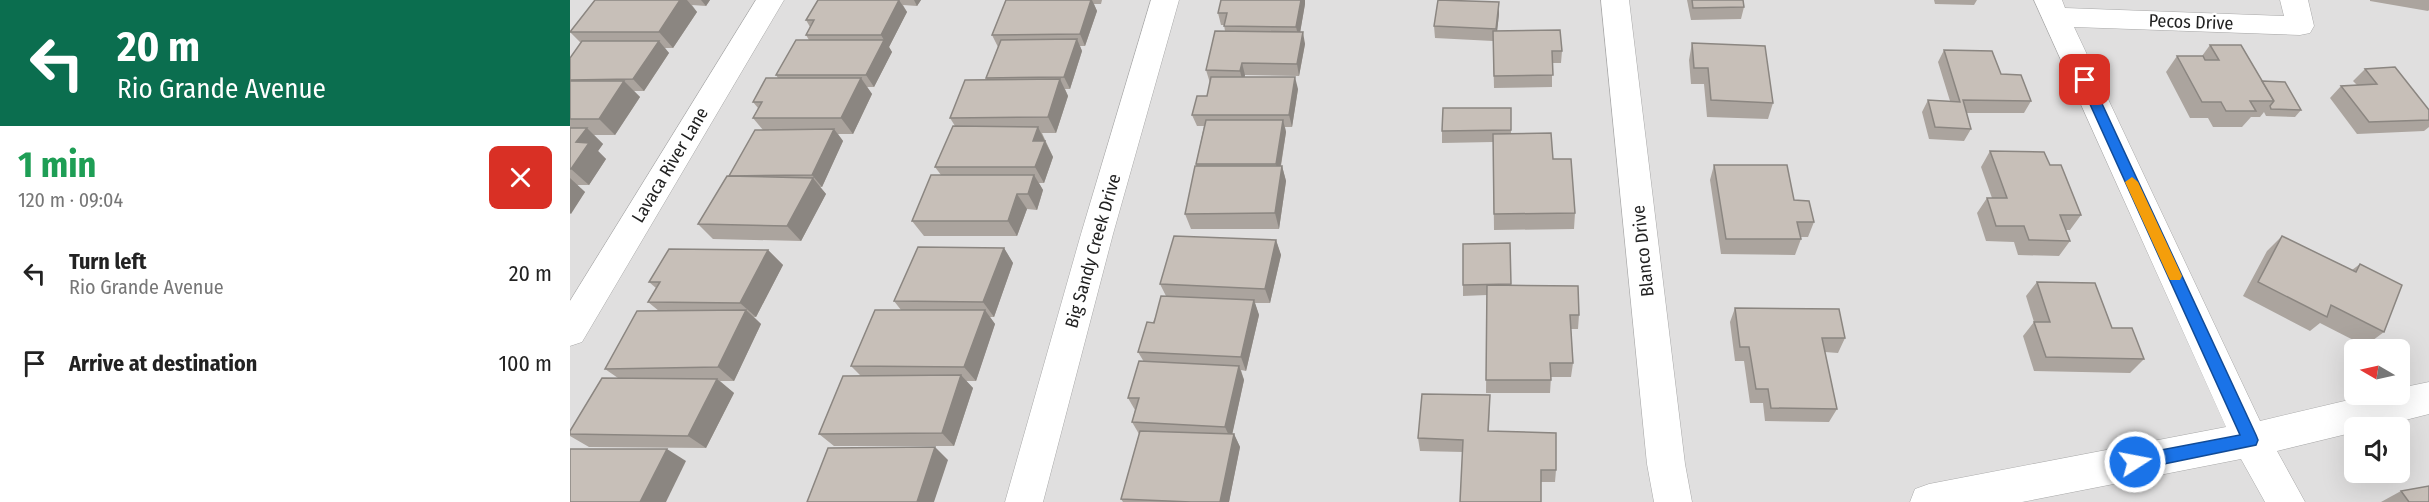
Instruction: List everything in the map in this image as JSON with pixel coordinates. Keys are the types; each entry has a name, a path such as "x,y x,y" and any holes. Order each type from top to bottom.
{"street":[{"name":"Lavaca River Lane","path":"570,331 770,0"},
{"name":"Big Sandy Creek Drive","path":"1024,502 1097,234 1165,0"},
{"name":"Blanco Drive","path":"1615,0 1666,464 1673,502"},
{"name":"Pecos Drive","path":"2052,8 2300,26 2295,0"},
{"path":"2052,8 2250,440 2286,502"},
{"path":"1929,502 2250,440 2429,398"}],"shaded area":[{"path":"570,0 2429,0 2429,502 570,502"}],"building":[{"path":"595,0 680,0 659,32 570,32"},
{"path":"818,0 899,0 881,35 806,35 814,20 806,20"},
{"path":"1006,0 1091,0 1080,34 992,35"},
{"path":"1221,0 1301,0 1296,27 1224,26 1227,13 1218,13"},
{"path":"1438,0 1499,2 1496,29 1434,26"},
{"path":"1692,0 1743,0 1744,7 1693,8"},
{"path":"1560,30 1562,51 1552,51 1553,75 1494,76 1493,31"},
{"path":"1215,31 1303,32 1297,64 1242,63 1240,71 1206,70"},
{"path":"1077,39 1064,77 986,78 1001,40"},
{"path":"796,40 884,40 866,75 776,75"},
{"path":"582,41 659,41 633,79 570,80 570,58"},
{"path":"1692,43 1765,46 1773,103 1711,100 1708,68 1694,68"},
{"path":"2210,45 2241,45 2274,101 2250,101 2256,111 2226,111 2221,102 2202,102 2177,56 2203,56 2205,60 2219,60"},
{"path":"1944,50 1992,51 2001,74 2021,75 2031,101 1963,100 1971,129 1935,127 1928,100 1960,102"},
{"path":"2395,67 2429,110 2429,120 2369,122 2341,86 2377,84 2365,69"},
{"path":"1211,77 1295,77 1289,115 1192,115 1197,96 1207,96"},
{"path":"766,78 861,78 841,118 753,118 762,102 753,102"},
{"path":"1060,79 1048,117 950,118 965,80"},
{"path":"570,81 624,81 599,119 570,119"},
{"path":"2262,81 2285,82 2301,110 2271,109 2270,106 2274,101"},
{"path":"1443,108 1511,108 1511,130 1442,131"},
{"path":"1206,120 1283,120 1276,164 1196,164"},
{"path":"953,126 1038,127 1033,141 1045,141 1035,167 935,167"},
{"path":"570,128 587,128 576,142 589,143 571,169 570,169"},
{"path":"834,129 812,175 729,176 755,130"},
{"path":"1551,133 1553,159 1571,159 1575,213 1494,214 1493,134"},
{"path":"1990,151 2044,152 2050,165 2061,165 2081,215 2060,215 2070,241 2029,240 2024,226 1996,226 1987,198 2007,198"},
{"path":"1714,165 1787,165 1794,200 1809,201 1814,222 1797,222 1801,239 1726,239"},
{"path":"1195,166 1282,166 1275,213 1185,214"},
{"path":"931,175 1034,175 1028,194 1017,194 1008,221 912,221"},
{"path":"727,176 813,178 787,226 698,224"},
{"path":"1174,236 1276,240 1265,289 1160,284"},
{"path":"2282,236 2356,272 2360,264 2402,285 2384,332 2331,305 2327,317 2258,282"},
{"path":"1510,243 1511,284 1463,285 1463,244"},
{"path":"918,247 1004,248 983,302 894,301"},
{"path":"669,249 768,250 740,303 648,302 660,282 649,282"},
{"path":"2037,282 2095,283 2112,328 2132,328 2144,359 2046,357 2034,322 2050,322"},
{"path":"1487,285 1578,286 1579,315 1570,315 1573,363 1550,363 1551,380 1486,380"},
{"path":"1161,296 1254,300 1241,357 1138,352 1147,322 1154,323"},
{"path":"1735,308 1839,309 1845,338 1822,338 1837,409 1771,408 1768,389 1756,389 1749,347 1740,347"},
{"path":"746,310 718,367 605,369 637,311"},
{"path":"875,310 985,310 964,367 851,366"},
{"path":"1139,361 1239,366 1225,427 1132,422 1139,398 1128,398"},
{"path":"961,375 942,433 819,434 843,376"},
{"path":"602,378 717,379 688,436 570,434"},
{"path":"1422,394 1490,395 1488,431 1556,433 1556,470 1541,470 1541,502 1460,502 1463,440 1418,438"},
{"path":"1140,431 1234,434 1220,502 1121,499"},
{"path":"935,447 917,502 807,502 828,448"},
{"path":"570,449 667,449 640,502 570,502"},
{"path":"2429,486 2429,502 2409,502 2401,491"}],"slow traffic":[{"path":"2132,182 2175,276"}],"route":[{"path":"2085,80 2250,440 2135,462"}]}
